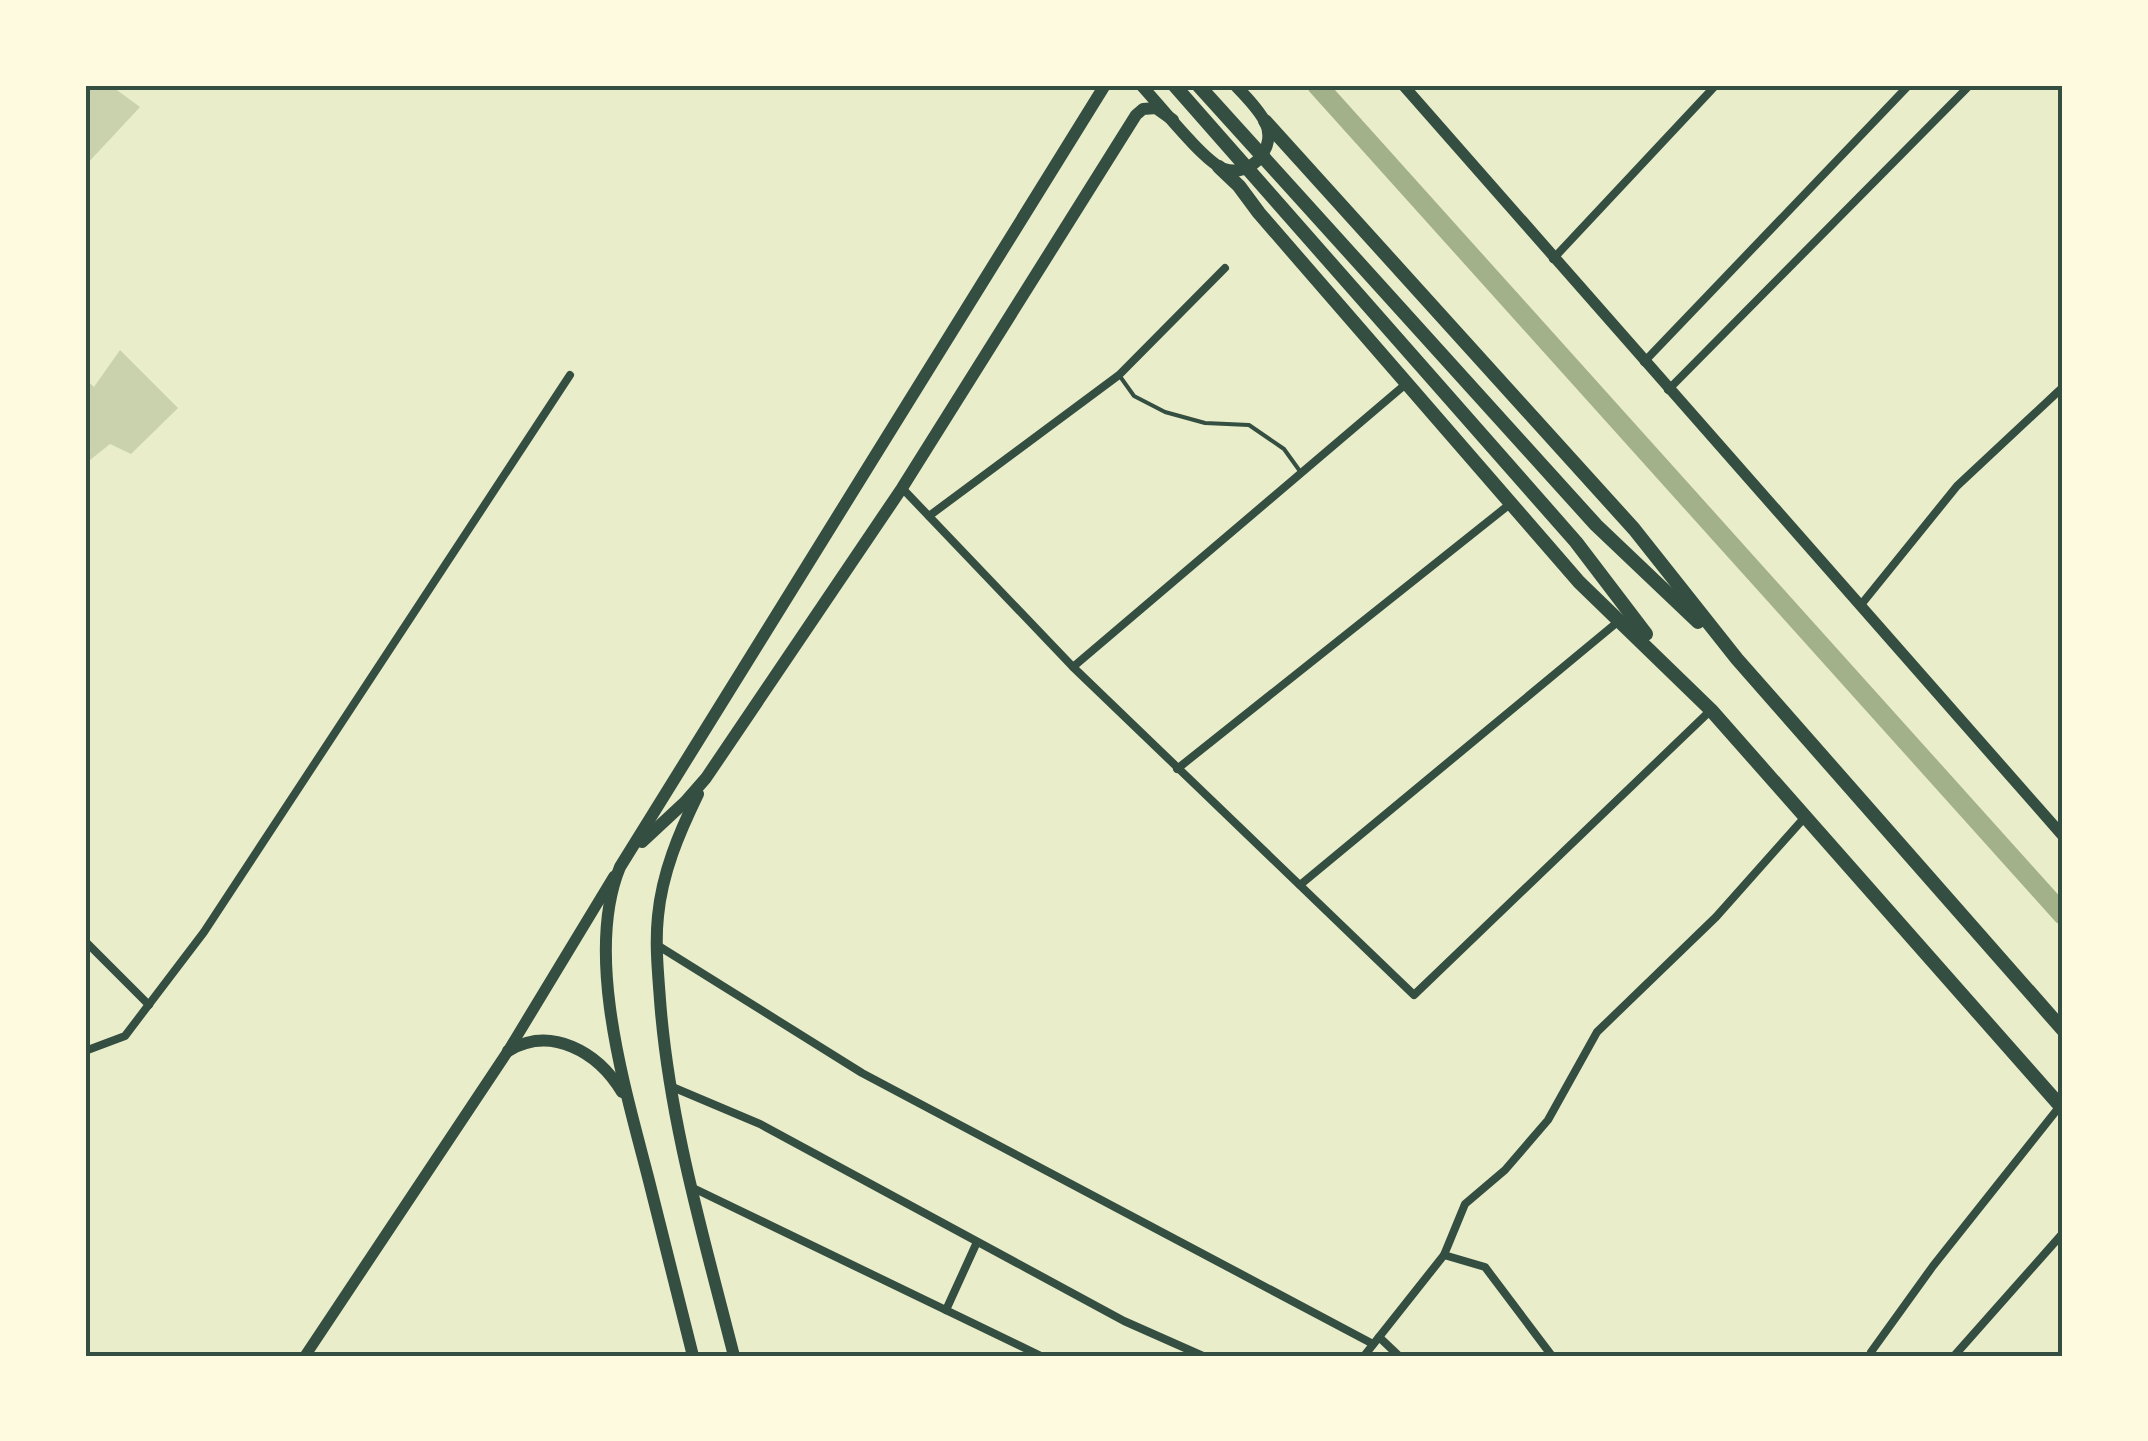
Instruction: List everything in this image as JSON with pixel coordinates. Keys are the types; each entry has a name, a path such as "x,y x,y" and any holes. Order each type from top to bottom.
{"highway":[{"path":"1174,85 1576,542 1690,689"},
{"path":"1198,85 1596,526 1736,660"},
{"path":"1265,122 1634,529 1736,660 2063,1030"},
{"path":"1259,213 1256,190 1262,175 1282,163 1306,166"},
{"path":"1219,167 1579,582 1710,710 2062,1108"}],"main road":[{"path":"305,1356 508,1051 1105,85"},
{"path":"1141,85 1219,167 1236,170 1257,162 1268,143 1265,122 1235,85"},
{"path":"1403,85 2063,836"},
{"path":"693,1356 620,1061 606,936 610,890 620,867 706,778 902,488 1136,114 1156,108 1173,120"},
{"path":"706,778 671,857 661,894 656,945 664,1058 691,1187 734,1356"},
{"path":"508,1051 524,1041 544,1038 566,1044 605,1068 629,1104"}],"street":[{"path":"1553,259 1716,85"},
{"path":"1644,362 1908,85"},
{"path":"1668,390 1970,85"},
{"path":"929,516 1119,375 1225,268"},
{"path":"85,1051 125,1036 204,932 570,376"},
{"path":"1073,667 1407,383"},
{"path":"1860,606 1956,486 2063,386"},
{"path":"902,488 1073,667 1414,996 1710,710"},
{"path":"1177,769 1511,504"},
{"path":"1300,885 1620,620"},
{"path":"1364,1356 1444,1255 1464,1204 1505,1170 1548,1120 1597,1032 1716,917 1805,817"},
{"path":"85,941 148,1005"},
{"path":"656,945 862,1072 1376,1340 1399,1356"},
{"path":"670,1086 760,1124 1124,1321 1203,1356"},
{"path":"1871,1352 1933,1266 2062,1108"},
{"path":"691,1187 1040,1356"},
{"path":"1954,1356 2063,1233"},
{"path":"946,1310 977,1242"},
{"path":"1444,1255 1486,1267 1552,1356"}],"lane":[{"path":"1119,375 1134,396 1165,412 1205,423 1249,424 1284,449 1302,474"}],"green space":[{"path":"85,85 110,85 140,107 85,166"},
{"path":"120,350 178,408 131,454 110,444 85,464 85,379 94,387"}],"waterway":[{"path":"1317,85 2063,915"}]}
